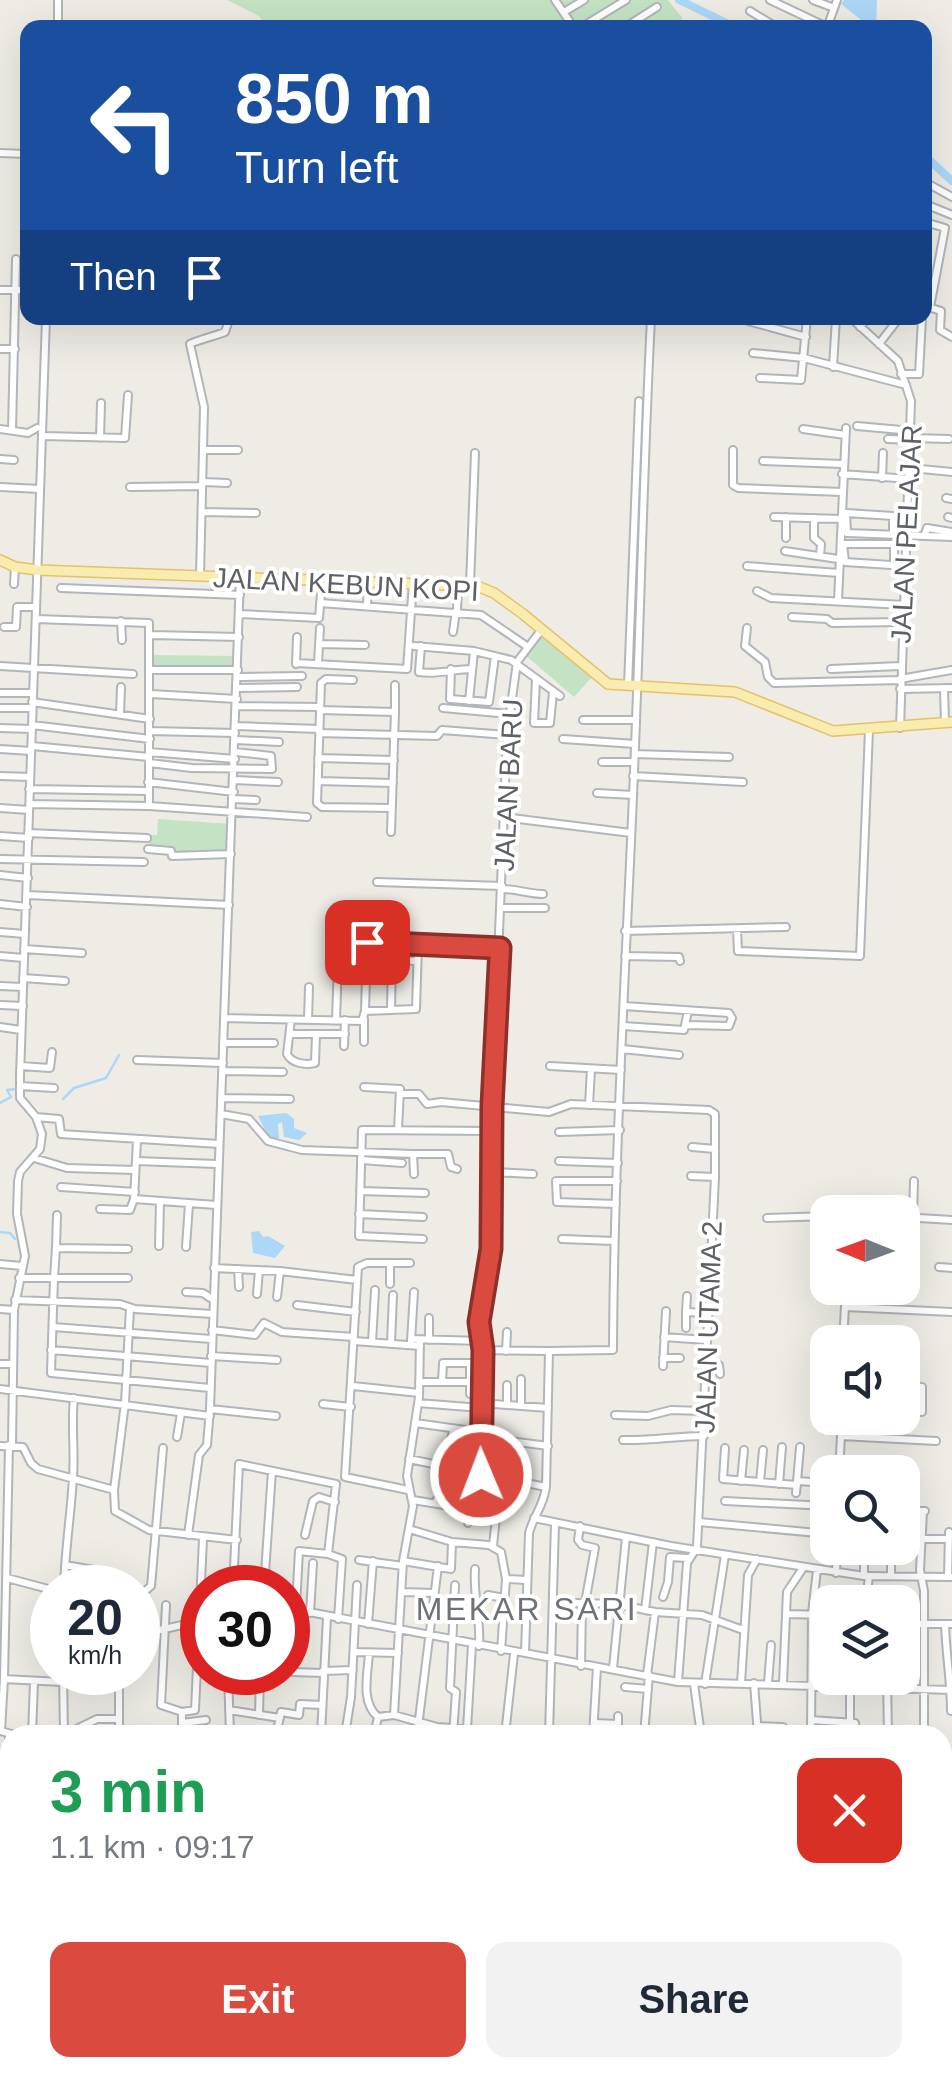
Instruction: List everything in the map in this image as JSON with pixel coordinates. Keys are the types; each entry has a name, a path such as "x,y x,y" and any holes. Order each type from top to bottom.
{"main road":[{"name":"JALAN KEBUN KOPI","path":"0,560 14,568 37,570 470,585 494,593 600,680 632,688 735,692 825,730 949,722"}],"street":[{"path":"555,0 570,20"},
{"path":"564,12 584,0"},
{"path":"591,20 626,0"},
{"path":"770,0 812,20"},
{"path":"813,0 836,4"},
{"path":"637,20 657,7"},
{"path":"750,11 765,20"},
{"path":"932,224 944,228 932,283"},
{"path":"12,430 16,259"},
{"path":"0,290 20,290"},
{"path":"932,308 941,311 940,330 952,337"},
{"path":"1,1725 14,1300 25,1250 17,1214 18,1181 20,1172 40,1147 42,1134 36,1118 21,1100 20,1086 46,325"},
{"path":"200,576 204,407 190,344 193,340 215,338 225,332 227,325"},
{"path":"632,688 652,325"},
{"path":"762,325 806,337"},
{"path":"760,378 802,380 806,325"},
{"path":"833,367 836,325"},
{"path":"878,344 893,325"},
{"path":"901,374 919,374 922,325"},
{"path":"860,327 898,361 906,385"},
{"path":"0,349 15,349"},
{"name":"JALAN PELAJAR","path":"754,353 804,358 906,385 912,402 912,436 900,728"},
{"path":"0,429 126,437 128,394"},
{"path":"53,1327 256,1335 263,1323 282,1332 391,1344 612,1351 636,720 632,688 640,401"},
{"path":"100,438 101,402"},
{"path":"857,426 949,439"},
{"path":"803,429 846,431 838,601"},
{"path":"888,438 912,436"},
{"path":"203,450 238,450"},
{"path":"733,450 733,485 738,488 842,492"},
{"path":"470,585 475,453"},
{"path":"882,478 883,454"},
{"path":"0,459 14,460"},
{"path":"762,461 843,464"},
{"path":"911,468 952,472"},
{"path":"842,474 910,480"},
{"path":"130,487 227,483"},
{"path":"0,488 40,489"},
{"path":"841,509 909,512"},
{"path":"202,512 256,513"},
{"path":"892,534 892,516 846,513 847,532 892,534 925,534 926,528 952,534"},
{"path":"774,517 841,519"},
{"path":"786,517 786,538"},
{"path":"814,518 820,556"},
{"path":"894,565 894,544 843,544 845,562 906,566"},
{"path":"785,551 839,559"},
{"path":"747,566 838,572"},
{"path":"14,568 14,584"},
{"path":"65,570 63,588 240,594"},
{"path":"93,587 94,571"},
{"path":"114,588 116,572"},
{"path":"137,589 139,573"},
{"path":"188,1535 199,1456 207,1446 210,1412 240,577"},
{"path":"240,614 318,618 322,580"},
{"path":"366,605 368,582"},
{"path":"297,638 296,664 407,669 413,583"},
{"path":"453,632 458,584"},
{"path":"756,592 771,598 904,605"},
{"path":"320,603 412,607 485,616 528,647"},
{"path":"4,627 16,627 17,607 36,607"},
{"path":"792,618 831,623 903,622"},
{"path":"36,619 148,622 152,670 149,806"},
{"path":"121,621 122,640"},
{"path":"318,664 320,628"},
{"path":"747,628 745,646 766,662 768,677 774,682 900,683 948,688 949,722"},
{"name":"JALAN BARU","path":"481,1475 483,1346 479,1322 491,1249 492,1106 508,735 517,662 542,630"},
{"path":"151,636 239,637"},
{"path":"319,644 366,645"},
{"path":"472,669 420,672 418,646 474,651 517,662 556,694 550,723 534,723 533,676"},
{"path":"469,701 474,651"},
{"path":"451,669 450,699 490,701 495,656"},
{"path":"0,666 133,674"},
{"path":"832,669 900,666"},
{"path":"152,670 302,676"},
{"path":"900,683 952,670"},
{"path":"515,671 533,676"},
{"path":"353,680 322,681 317,803 322,807 392,808"},
{"path":"391,832 395,685"},
{"path":"120,714 122,688"},
{"path":"237,688 297,688"},
{"path":"0,693 32,693"},
{"path":"151,694 394,712"},
{"path":"0,708 32,705 150,719"},
{"path":"443,708 510,714"},
{"path":"583,720 636,720"},
{"path":"0,728 150,735 319,731 436,736 442,730 508,735"},
{"path":"737,929 738,951 860,956 870,730"},
{"path":"236,733 280,742"},
{"path":"563,739 635,744"},
{"path":"0,749 235,760 273,758 270,770 235,760"},
{"path":"602,762 728,757"},
{"path":"318,758 394,760"},
{"path":"0,776 30,777"},
{"path":"634,776 743,782"},
{"path":"234,780 278,782"},
{"path":"318,781 393,783"},
{"path":"30,789 149,786 256,800"},
{"path":"597,792 633,795"},
{"path":"0,808 149,806 307,817"},
{"path":"503,817 631,833"},
{"path":"0,836 146,838"},
{"path":"148,849 171,850 172,856 231,854"},
{"path":"0,859 144,862"},
{"path":"0,875 28,878"},
{"path":"377,882 502,887 543,894"},
{"path":"28,895 229,906"},
{"path":"0,904 27,906"},
{"path":"501,908 545,908"},
{"path":"625,932 786,926"},
{"path":"0,932 25,934"},
{"path":"339,933 344,1046"},
{"path":"364,1042 367,942 500,948"},
{"path":"224,1018 341,1020 417,1008 418,944"},
{"path":"24,949 82,953"},
{"path":"0,956 24,958"},
{"path":"625,956 679,956 680,961"},
{"path":"338,959 417,961"},
{"path":"391,1010 392,959"},
{"path":"0,986 65,982"},
{"path":"308,1020 309,987"},
{"path":"0,1005 23,1006"},
{"path":"624,1006 729,1013 732,1021 729,1026 687,1025"},
{"path":"623,1026 684,1030 688,1010"},
{"path":"291,1020 288,1057 299,1063 317,1061 316,1034"},
{"path":"0,1027 21,1030"},
{"path":"290,1034 345,1034"},
{"path":"223,1042 274,1043"},
{"path":"622,1050 679,1055"},
{"path":"21,1066 50,1068 52,1052"},
{"path":"137,1060 283,1072"},
{"path":"550,1066 621,1070"},
{"path":"589,1105 591,1069"},
{"path":"20,1086 54,1088"},
{"path":"364,1087 400,1089 398,1130"},
{"path":"400,1094 419,1094 427,1104 549,1112 568,1101 621,1105"},
{"path":"222,1098 290,1099"},
{"name":"JALAN UTAMA 2","path":"621,1105 709,1110 715,1114 697,1547"},
{"path":"221,1114 249,1119 268,1142 302,1150 448,1154 451,1168 456,1168"},
{"path":"36,1118 59,1119 61,1134 219,1144"},
{"path":"423,1239 359,1237 362,1129 492,1131"},
{"path":"559,1132 620,1130"},
{"path":"100,1209 130,1210 137,1140"},
{"path":"692,1147 715,1149"},
{"path":"414,1154 414,1174"},
{"path":"34,1158 68,1168 136,1170"},
{"path":"361,1160 402,1164"},
{"path":"136,1161 218,1164"},
{"path":"559,1161 618,1163"},
{"path":"492,1172 532,1174"},
{"path":"691,1176 715,1176"},
{"path":"616,1204 557,1202 556,1181 617,1180"},
{"path":"914,1181 914,1195"},
{"path":"61,1187 216,1205"},
{"path":"360,1191 425,1193"},
{"path":"159,1246 160,1201"},
{"path":"186,1247 189,1204"},
{"path":"359,1214 422,1218"},
{"path":"57,1215 52,1374 210,1388"},
{"path":"767,1218 810,1217"},
{"path":"920,1218 952,1220"},
{"path":"562,1239 614,1241"},
{"path":"56,1248 128,1249"},
{"path":"390,1263 390,1284"},
{"path":"409,1490 345,1477 360,1264 410,1263"},
{"path":"0,1264 22,1266"},
{"path":"938,1267 952,1268"},
{"path":"214,1268 357,1280"},
{"path":"238,1269 239,1287"},
{"path":"257,1294 259,1270"},
{"path":"278,1296 280,1271"},
{"path":"19,1278 128,1278"},
{"path":"372,1342 376,1290"},
{"path":"186,1292 203,1293 213,1300"},
{"path":"394,1715 403,1564 413,1500 409,1490 409,1459 419,1382 414,1292"},
{"path":"391,1344 392,1295"},
{"path":"686,1328 687,1296"},
{"path":"14,1300 120,1304 212,1314"},
{"path":"296,1305 356,1312"},
{"path":"844,1325 845,1305"},
{"path":"130,1308 114,1512 154,1530 203,1539 238,1540"},
{"path":"845,1308 952,1312"},
{"path":"0,1309 14,1310"},
{"path":"666,1310 663,1362 680,1358"},
{"path":"686,1312 706,1313"},
{"path":"418,1342 429,1318"},
{"path":"506,1350 507,1332"},
{"path":"664,1337 706,1340"},
{"path":"51,1350 277,1360"},
{"path":"524,1654 528,1533 543,1508 546,1487 550,1351"},
{"path":"442,1382 445,1361 470,1363 470,1394"},
{"path":"0,1364 12,1364"},
{"path":"706,1364 720,1365 720,1374"},
{"path":"521,1379 521,1406"},
{"path":"419,1382 470,1382"},
{"path":"506,1405 507,1385"},
{"path":"353,1386 418,1392"},
{"path":"920,1387 924,1390 920,1412"},
{"path":"0,1389 180,1412 276,1416"},
{"path":"65,1565 73,1478 74,1398"},
{"path":"418,1403 548,1408"},
{"path":"323,1404 351,1407"},
{"path":"616,1415 703,1411"},
{"path":"177,1437 180,1412"},
{"path":"415,1423 548,1446"},
{"path":"444,1467 453,1431"},
{"path":"623,1440 704,1436"},
{"path":"840,1455 841,1436 936,1441"},
{"path":"7,1445 26,1448 35,1467 114,1490"},
{"path":"779,1484 782,1447"},
{"path":"797,1486 800,1447"},
{"path":"152,1565 163,1448"},
{"path":"725,1448 723,1479 797,1486 810,1483"},
{"path":"741,1480 744,1450"},
{"path":"760,1482 762,1450"},
{"path":"409,1459 546,1487"},
{"path":"236,1565 238,1464 333,1482 337,1486 328,1554"},
{"path":"266,1565 272,1471"},
{"path":"435,1503 438,1499 478,1506 481,1475"},
{"path":"305,1535 313,1501 320,1498 335,1502"},
{"path":"413,1500 467,1511 468,1523"},
{"path":"725,1501 810,1505"},
{"path":"920,1511 924,1511 924,1725"},
{"path":"492,1546 496,1517"},
{"path":"534,1518 836,1573 950,1577 949,1536 922,1539"},
{"path":"548,1725 556,1522"},
{"path":"699,1522 810,1532"},
{"path":"580,1526 578,1540 595,1548 584,1603 581,1666"},
{"path":"409,1529 452,1542 464,1540 492,1546 501,1552 506,1578 501,1651"},
{"path":"613,1668 626,1537"},
{"path":"202,1565 203,1539"},
{"path":"359,1560 451,1568 452,1542"},
{"path":"645,1610 652,1542"},
{"path":"678,1682 689,1558 697,1547"},
{"path":"296,1565 298,1552 328,1554 342,1560 338,1618"},
{"path":"705,1684 725,1555"},
{"path":"663,1597 670,1557 689,1558"},
{"path":"741,1683 748,1576 758,1559"},
{"path":"368,1624 373,1561"},
{"path":"312,1563 310,1613 327,1618 678,1682 809,1685"},
{"path":"836,1565 836,1573"},
{"path":"865,1565 866,1585"},
{"path":"891,1565 891,1576"},
{"path":"419,1725 438,1566"},
{"path":"784,1684 788,1587 800,1577 803,1568"},
{"path":"468,1725 480,1628 474,1602 475,1569"},
{"path":"815,1585 817,1570"},
{"path":"7,1578 30,1584"},
{"path":"506,1578 526,1580"},
{"path":"453,1725 456,1692 450,1687 450,1666 455,1585"},
{"path":"346,1725 357,1586"},
{"path":"401,1592 434,1593"},
{"path":"488,1595 504,1598"},
{"path":"553,1607 618,1604 714,1619 743,1630"},
{"path":"166,1605 161,1706 182,1712 196,1709 197,1695"},
{"path":"645,1725 655,1612"},
{"path":"786,1614 810,1613"},
{"path":"321,1725 327,1618"},
{"path":"920,1626 948,1624 951,1711"},
{"path":"160,1631 180,1626"},
{"path":"768,1683 771,1645"},
{"path":"354,1652 398,1653"},
{"path":"369,1653 370,1709 378,1716 394,1715 431,1725"},
{"path":"505,1725 514,1654"},
{"path":"810,1661 811,1725"},
{"path":"598,1668 594,1723 618,1720 618,1725"},
{"path":"310,1672 353,1670"},
{"path":"4,1679 30,1682"},
{"path":"754,1683 757,1725"},
{"path":"694,1684 700,1725"},
{"path":"625,1687 648,1689"},
{"path":"920,1688 952,1690"},
{"path":"32,1725 34,1695"},
{"path":"63,1695 63,1725"},
{"path":"117,1725 118,1695"},
{"path":"229,1695 230,1725"},
{"path":"259,1695 259,1715"},
{"path":"850,1722 853,1695"},
{"path":"887,1695 888,1725"},
{"path":"278,1725 280,1712 299,1715 300,1704 322,1705"},
{"path":"229,1710 280,1718"},
{"path":"182,1712 182,1723 206,1720"},
{"path":"376,1725 378,1716"},
{"path":"88,1725 98,1719 117,1719"},
{"path":"811,1720 857,1725"}],"green space":[{"path":"227,0 668,0 683,19 262,20"},
{"path":"541,634 592,677 574,697 524,654"},
{"path":"154,655 236,656 236,668 154,667"},
{"path":"158,819 231,824 229,854 150,849 148,835 157,835"}],"water":[{"path":"844,0 877,0 876,20 861,20 841,4"},
{"path":"286,1113 294,1119 294,1128 307,1133 299,1140 284,1137 282,1122 278,1124 279,1138 269,1138 258,1116"},
{"path":"259,1231 263,1237 285,1246 275,1258 253,1253 251,1232"}],"waterway":[{"path":"679,0 720,20"},
{"path":"932,162 952,181"},
{"path":"63,1099 74,1088 106,1078 119,1055"},
{"path":"0,1103 11,1097 7,1090 16,1089"},
{"path":"0,1232 10,1233 15,1239"}],"district":[{"name":"MEKAR SARI","path":"527,1609"}],"route":[{"path":"367,942 500,948 492,1106 491,1249 479,1322 483,1350 481,1475"}]}
